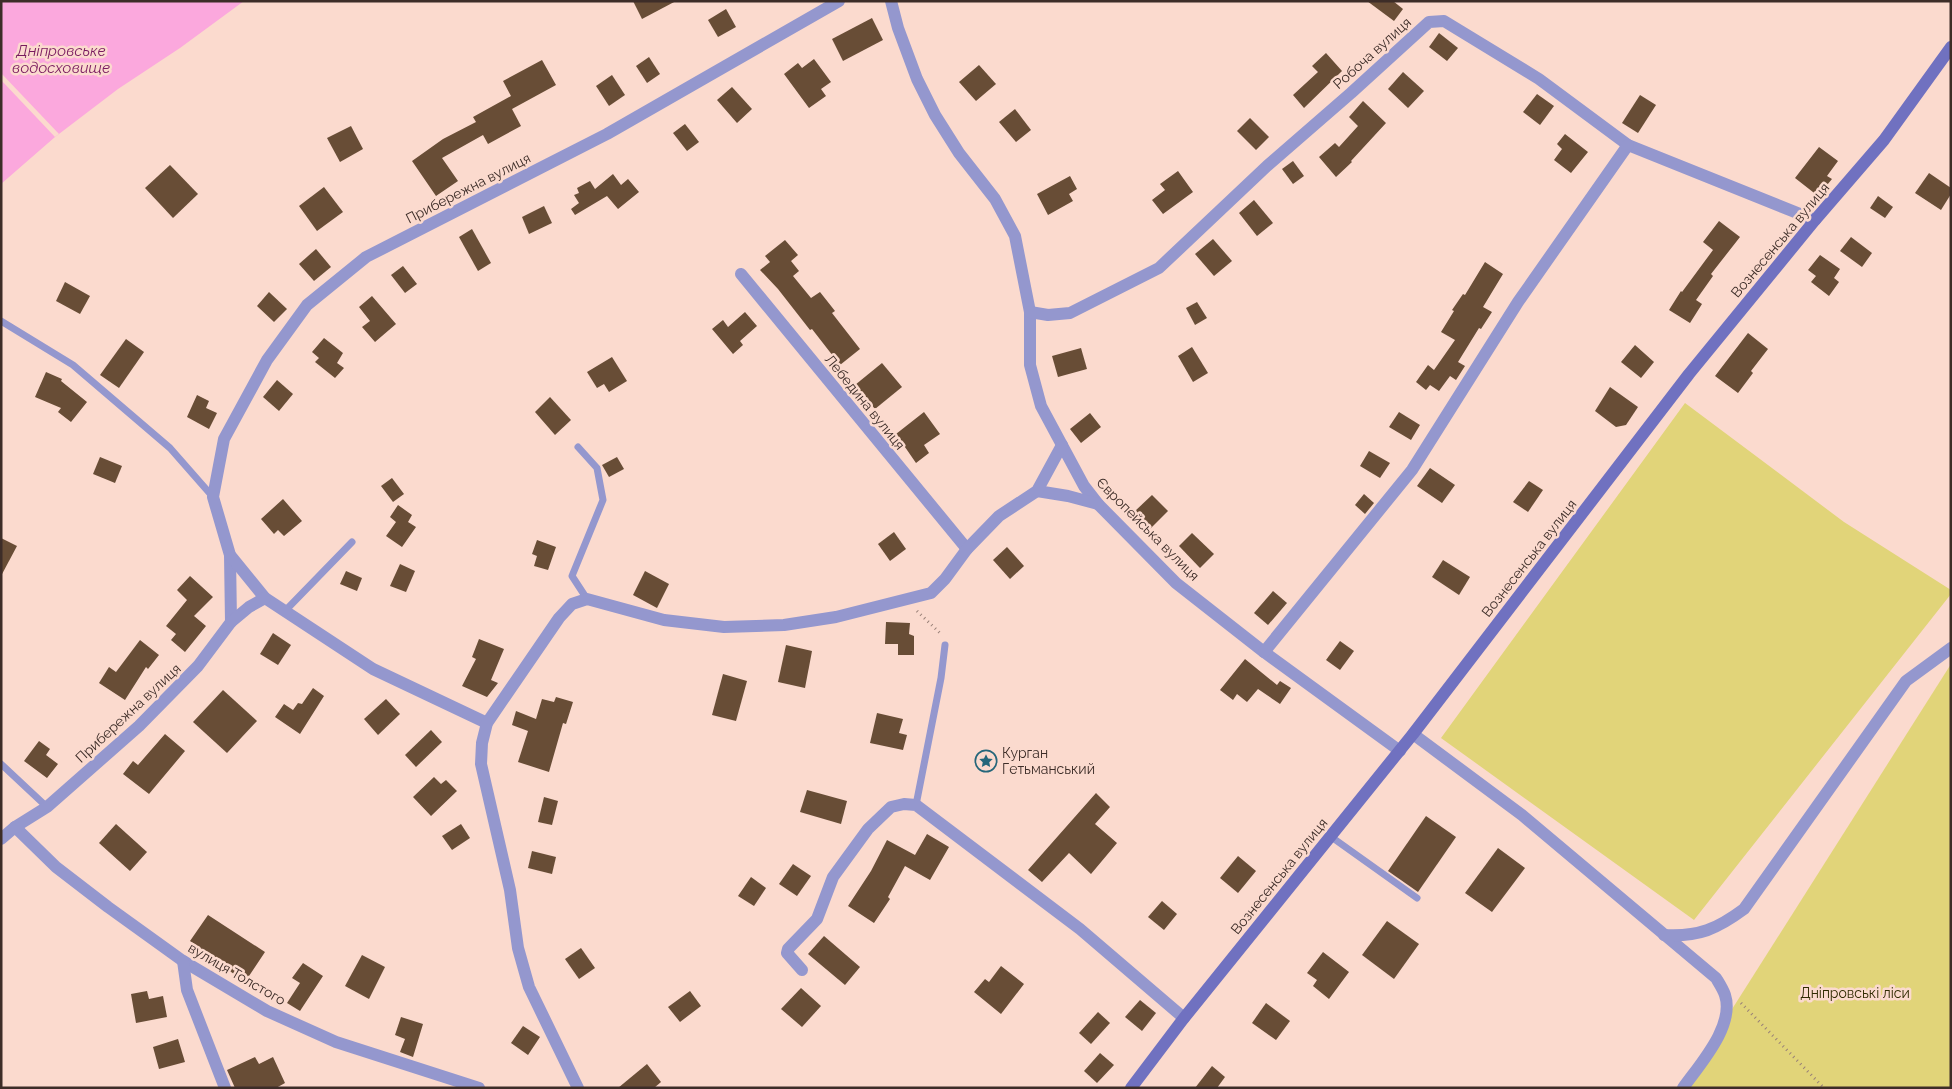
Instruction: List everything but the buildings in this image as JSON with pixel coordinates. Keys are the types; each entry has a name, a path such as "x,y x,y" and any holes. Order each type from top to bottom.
{"main road":[{"name":"Вознесенська вулиця","path":"1131,1088 1184,1018 1400,751 1689,374 1815,220 1884,140 1951,47"}],"street":[{"name":"Прибережна вулиця","path":"213,497 224,439 268,360 307,305 366,257 606,134 839,1"},
{"name":"Європейська вулиця","path":"891,1 898,28 917,79 934,115 959,153 995,200 1015,236 1030,312 1030,365 1041,406 1084,486 1098,504 1176,583 1264,652 1400,751"},
{"name":"Робоча вулиця","path":"1030,312 1048,315 1070,313 1159,268 1267,166 1429,22 1444,21 1540,79 1628,145 1815,220"},
{"path":"1264,652 1412,470 1518,302 1628,145"},
{"name":"Лебедина вулиця","path":"741,274 967,549"},
{"path":"578,1088 529,987 518,948 510,890 481,764 482,742 488,723 559,618 572,604 587,599 664,620 724,627 784,625 836,617 931,593 945,579 967,549 999,516 1037,491 1062,445"},
{"path":"1037,491 1068,496 1098,504"},
{"path":"213,497 230,555 231,622"},
{"path":"230,555 264,598 284,612 373,669 488,723"},
{"name":"Прибережна вулиця","path":"1,839 15,827 47,807 140,726 198,666 231,622 249,606 264,598"},
{"path":"1664,935 1683,936 1702,933 1724,924 1744,909 1906,681 1951,648"},
{"path":"1413,734 1522,815 1716,978 1725,996 1726,1019 1715,1043 1683,1088"},
{"path":"802,970 787,953 788,949 817,919 833,877 868,829 892,807 904,804 916,805 1080,929 1184,1018"},
{"name":"вулиця Толстого","path":"15,827 56,867 183,961 267,1011 336,1042 479,1088"},
{"path":"183,961 187,990 225,1088"}],"lane":[{"path":"1,321 73,365 170,448 213,497"},
{"path":"578,447 597,468 603,500 572,576 587,599"},
{"path":"284,612 352,542"},
{"path":"916,805 941,678 945,645"},
{"path":"1,764 47,807"},
{"path":"1330,836 1417,898"}],"path":[{"path":"912,599 915,608 943,636 945,645"},
{"path":"1737,999 1824,1088"}],"green space":[{"path":"1685,403 1844,522 1951,590 1951,594 1694,920 1441,738"},
{"name":"Дніпровські ліси","path":"1951,664 1951,1088 1682,1088"}],"water":[{"name":"Дніпровське водосховище","path":"1,1 244,1 180,48 118,89 55,137 1,184"}],"pier":[{"path":"1,73 59,134 55,137 1,80"}],"place":[{"name":"Курган Гетьманський","path":"986,761"}]}
